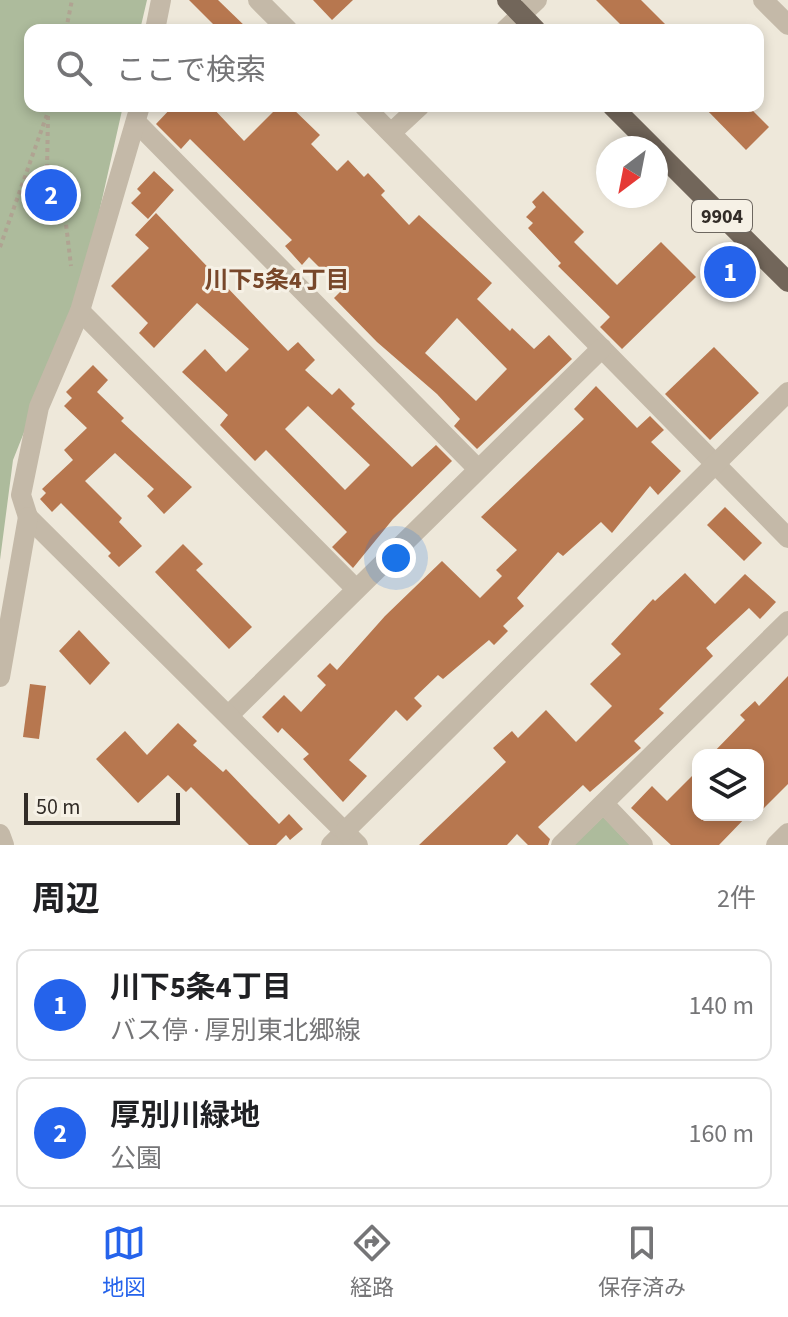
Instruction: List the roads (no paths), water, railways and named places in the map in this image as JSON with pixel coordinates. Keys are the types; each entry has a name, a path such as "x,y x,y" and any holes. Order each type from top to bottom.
{"main road":[{"path":"507,0 529,23"},
{"name":"9904","path":"618,112 642,136"},
{"name":"9904","path":"668,162 788,282"}],"street":[{"path":"156,24 161,0"},
{"path":"258,0 282,24"},
{"path":"529,23 537,0"},
{"path":"763,0 788,25"},
{"path":"370,112 788,538"},
{"path":"391,133 414,112"},
{"path":"0,677 28,517 21,495 39,407 81,305 138,115 478,469"},
{"path":"81,305 356,589"},
{"path":"230,714 602,348"},
{"path":"28,517 230,714 345,840 788,392"},
{"path":"561,845 788,621"},
{"path":"604,804 643,845"},
{"path":"776,845 788,833"},
{"path":"0,834 4,845"}],"place":[{"name":"厚別川緑地","path":"51,195"},
{"name":"川下5条4丁目","path":"730,272"}],"district":[{"name":"川下5条4丁目","path":"277,280"}]}
